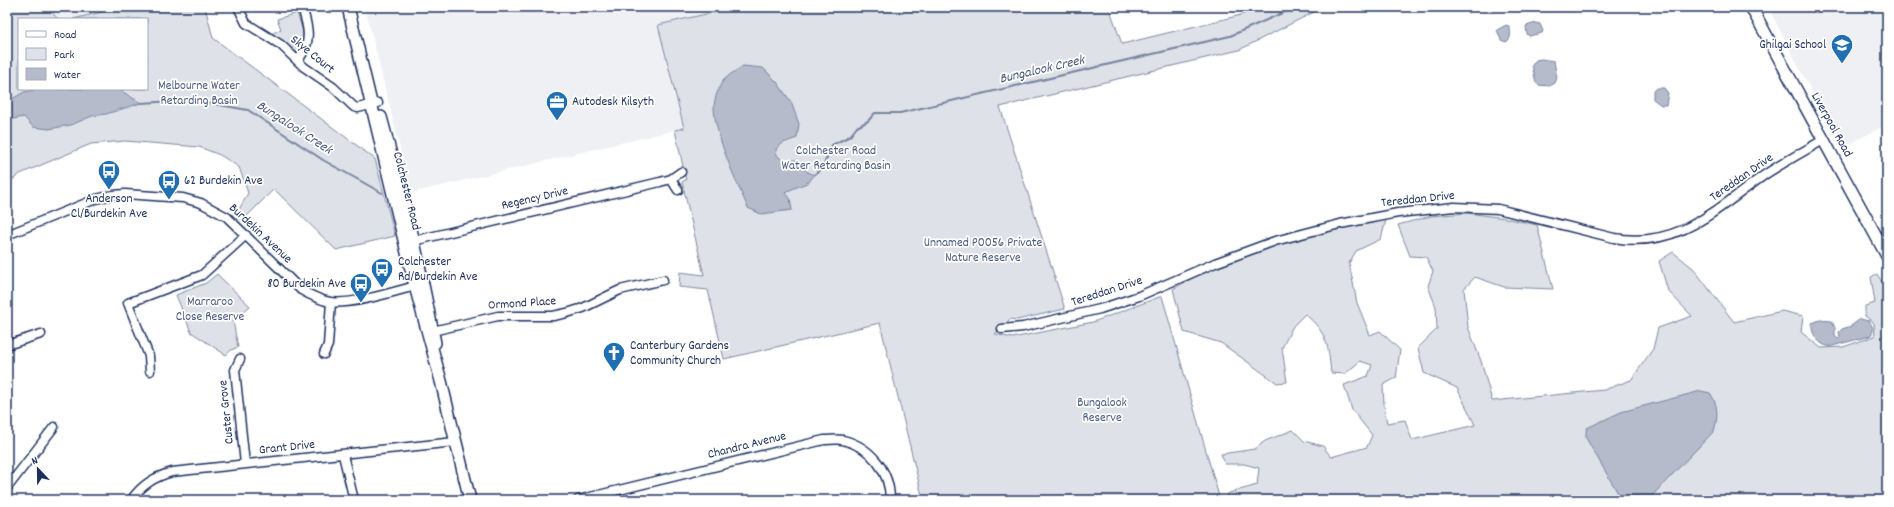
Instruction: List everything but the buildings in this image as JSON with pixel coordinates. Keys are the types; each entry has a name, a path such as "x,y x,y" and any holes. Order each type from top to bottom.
{"main road":[{"name":"Colchester Road","path":"348,7 375,104 410,242 455,442 470,500"},
{"name":"Colchester Road","path":"356,7 375,104"},
{"name":"Liverpool Road","path":"1751,7 1887,256"}],"street":[{"name":"Skye Court","path":"238,7 246,23 281,45 304,67 333,87 354,107 375,104"},
{"path":"298,60 302,55 308,40 302,7"},
{"name":"Tereddan Drive","path":"1002,329 1023,328 1100,309 1139,296 1215,263 1275,241 1333,226 1398,213 1454,207 1498,209 1614,238 1643,240 1664,237 1694,225 1771,171 1823,140"},
{"name":"Regency Drive","path":"410,242 671,179 681,172"},
{"path":"671,179 678,190"},
{"name":"Burdekin Avenue","path":"7,235 96,199 125,194 183,198 201,203 227,217 301,290 314,297 331,302 351,301 419,285"},
{"path":"150,371 149,356 128,303 202,275 246,235"},
{"name":"Ormond Place","path":"430,332 498,316 553,316 568,313 583,308 620,290 663,280"},
{"path":"324,354 328,345 331,302"},
{"path":"7,345 41,334"},
{"name":"Custer Grove","path":"240,359 235,370 245,464"},
{"path":"7,488 54,427"},
{"name":"Chandra Avenue","path":"578,500 830,440 842,440 857,445 875,458 885,476 890,500"},
{"name":"Grant Drive","path":"131,500 138,490 158,476 172,472 455,442"},
{"path":"343,455 354,500"}],"shaded area":[{"path":"47,7 122,7 77,18 57,18"},
{"path":"365,7 737,7 658,25 684,128 411,193"},
{"name":"Ghilgai School","path":"1768,7 1887,7 1887,124 1841,149"}],"green space":[{"name":"Melbourne Water Retarding Basin","path":"10,7 47,7 57,18 18,18 18,90 148,90 148,18 77,18 122,7 205,7 213,38 375,159 395,236 336,250 274,189 242,221 236,215 248,193 239,167 220,155 199,147 125,141 91,144 20,174 7,184 7,9"},
{"name":"Colchester Road Water Retarding Basin","path":"737,7 1109,7 1122,44 1241,15 1260,7 1324,7 1239,50 1000,107 1065,309 1017,320 1010,319 995,334 1012,338 1093,322 1162,296 1220,500 923,500 880,323 724,359 708,290 679,287 680,272 704,275 682,182 686,180 675,130 684,128 658,25"},
{"path":"297,13 302,28 304,42 297,53 271,34 281,29 277,19"},
{"path":"1467,213 1505,218 1537,225 1553,289 1504,287 1475,277 1464,289 1468,327 1481,361 1492,401 1604,390 1631,380 1653,349 1658,328 1692,316 1668,291 1659,261 1673,252 1693,268 1734,322 1782,311 1803,316 1801,332 1821,348 1843,347 1875,336 1874,323 1865,316 1865,306 1875,303 1871,277 1877,274 1887,290 1887,500 1222,500 1229,493 1257,485 1259,468 1244,464 1225,464 1221,454 1255,449 1265,441 1293,430 1304,441 1323,446 1331,457 1367,447 1372,435 1352,410 1344,385 1368,376 1372,365 1360,361 1345,374 1331,373 1326,340 1313,321 1305,314 1293,326 1282,348 1287,382 1277,383 1221,343 1184,332 1173,289 1210,268 1266,247 1362,222 1386,220 1381,239 1356,251 1349,263 1357,303 1370,335 1380,331 1400,350 1396,378 1383,385 1387,423 1405,420 1412,440 1475,425 1457,388 1424,373 1418,348 1437,329 1436,307 1428,286 1433,271 1426,257 1410,256 1398,225 1431,216"},
{"name":"Marraroo Close Reserve","path":"217,274 250,306 233,321 238,347 231,350 226,355 191,332 176,295 206,283"}],"water":[{"path":"1536,23 1540,24 1543,31 1542,33 1529,36 1527,34 1526,26"},
{"path":"1506,25 1509,26 1511,32 1508,41 1506,42 1501,40 1497,30"},
{"path":"1541,59 1554,61 1557,78 1555,83 1550,86 1538,85 1536,83 1532,65 1536,60"},
{"path":"743,66 763,68 777,82 791,102 799,124 797,138 783,143 776,149 777,155 783,161 797,160 806,171 814,175 809,182 785,192 790,198 792,210 761,214 748,208 732,172 722,144 715,118 714,107 716,97 723,81"},
{"path":"1657,88 1664,88 1668,93 1666,105 1661,105 1653,99 1653,91"},
{"path":"35,90 120,90 141,103 106,114 92,116 71,125 49,129 33,127 24,117 7,120 7,102 24,92"},
{"path":"1860,319 1869,321 1873,331 1870,336 1828,346 1820,343 1813,332 1812,323 1820,320 1832,321 1835,328 1835,336 1838,339 1840,337 1839,332 1842,329 1851,326"},
{"path":"1701,391 1710,393 1715,402 1717,416 1714,431 1648,500 1622,500 1586,438 1587,428 1621,412"}],"waterway":[{"name":"Bungalook Creek","path":"814,175 823,167 832,145 850,136 857,127 868,121 875,113 900,113 1230,36 1296,7"},
{"name":"Bungalook Creek","path":"141,103 191,100 248,110 323,160 382,193"}],"place":[{"name":"Ghilgai School","path":"1842,64"},
{"name":"Autodesk Kilsyth","path":"557,122"},
{"name":"Anderson Cl/Burdekin Ave","path":"109,190"},
{"name":"62 Burdekin Ave","path":"169,200"},
{"name":"Colchester Rd/Burdekin Ave","path":"382,288"},
{"name":"80 Burdekin Ave","path":"361,304"},
{"name":"Canterbury Gardens Community Church","path":"614,372"}],"park label":[{"name":"Unnamed P0056 Private Nature Reserve","path":"983,250"},
{"name":"Bungalook Reserve","path":"1102,410"}]}
